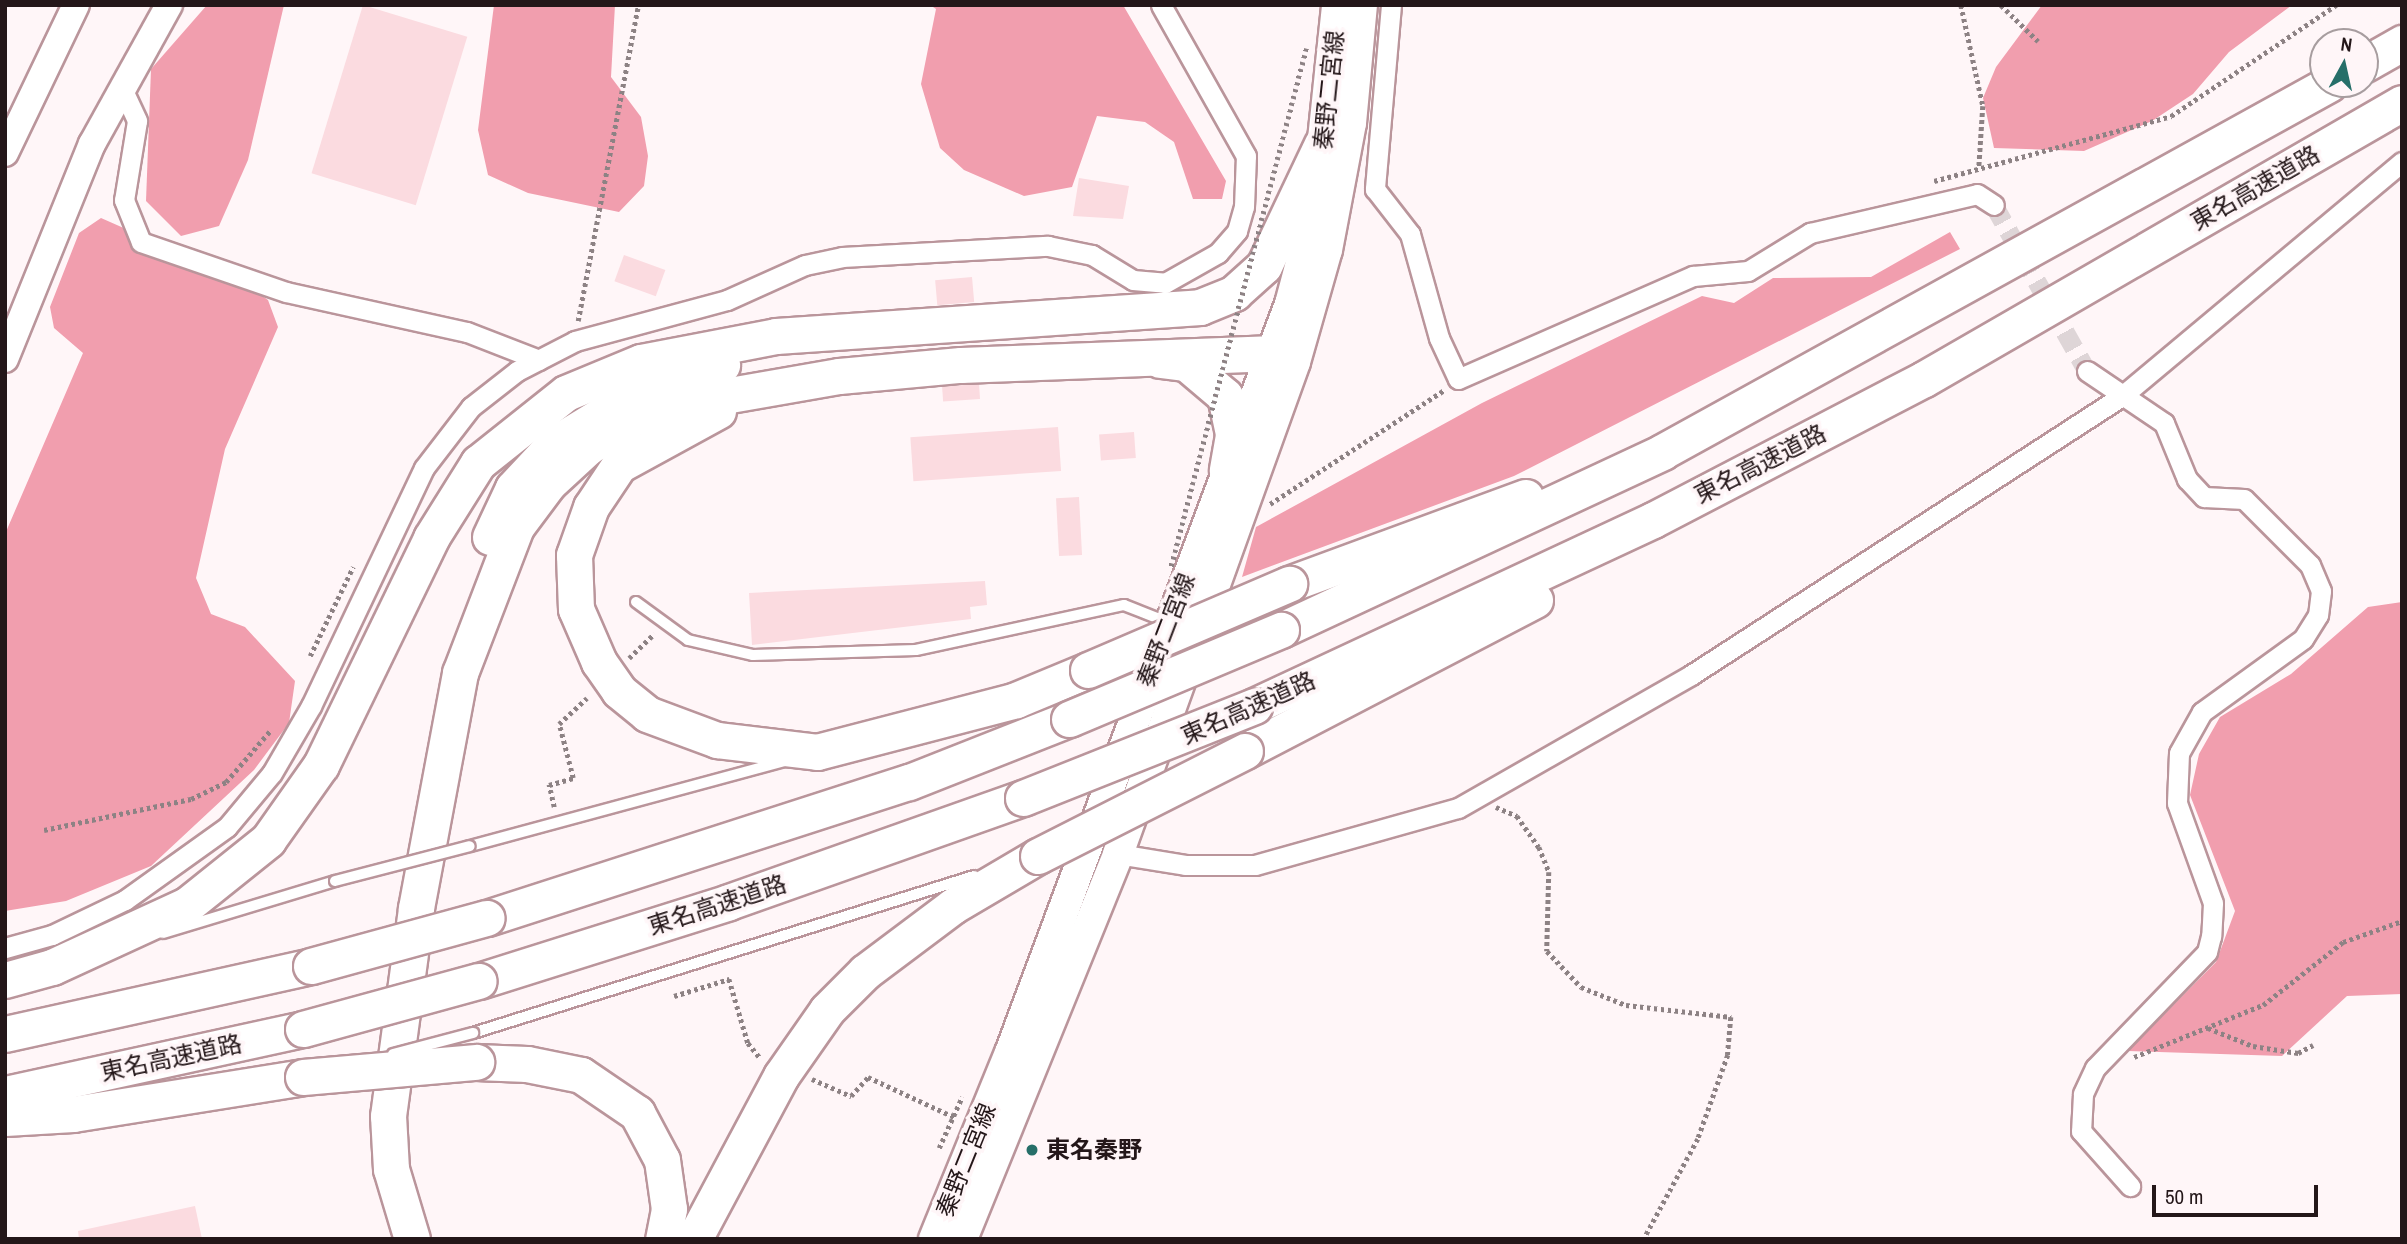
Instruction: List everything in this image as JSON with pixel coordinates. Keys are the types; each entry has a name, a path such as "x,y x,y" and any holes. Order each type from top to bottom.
{"highway":[{"path":"2379,56 2402,43"},
{"path":"5,1034 311,966 487,918 909,782 1069,719 1281,630 1662,452 2309,95"},
{"name":"東名高速道路","path":"5,1094 303,1029 479,981 729,902 1023,798 1254,706 1653,520 1924,379 2402,103"},
{"path":"5,980 52,967 187,905 268,840 321,765 365,685 431,538 478,463 519,426 589,381 641,362 860,328 1055,315 1174,313 1234,293 1275,249 1322,144"},
{"path":"1055,315 1209,334 1281,357"},
{"path":"389,1239 369,1176 368,1115 395,888 442,666 472,573 513,488 554,444 642,390 860,328"},
{"path":"412,1239 391,1169 389,1084 460,673 489,588 516,527 588,447 633,418 762,389 947,366 1121,355 1281,357"},
{"path":"1121,355 1186,363 1209,377 1233,417 1227,470"},
{"path":"694,1239 782,1076 827,1010 865,972 953,906 1038,856 1245,751 1664,530 1924,379"},
{"path":"762,389 619,465 591,507 574,555 576,609 606,672 647,714 717,740 817,752 1016,700 1289,584 1662,452"},
{"path":"5,1118 73,1114 475,1047 581,1076 638,1113 663,1160 669,1209 663,1239"}],"main road":[{"name":"秦野二宮線","path":"962,1239 1118,854 1281,357 1290,304 1316,206 1337,5"},
{"name":"秦野二宮線","path":"934,1239 1010,1053 1168,622 1227,470 1281,357 1327,250 1351,122 1362,5"}],"street":[{"path":"5,153 76,5"},
{"path":"5,359 11,325 65,204 121,86 169,5"},
{"path":"5,948 52,935 125,900 227,827 272,773 311,706 378,554 424,468 471,407 539,360 575,341 727,300 805,264 842,257 1048,246 1093,255 1133,280 1165,283 1191,274 1237,231 1248,179 1246,156 1161,5"},
{"path":"1391,5 1375,189 1410,234 1439,338 1458,379 1693,276 1748,271 1810,233 1978,194 1994,205"},
{"path":"121,86 137,121 124,200 141,242 286,292 467,332 539,360"},
{"path":"1118,854 1185,865 1255,866 1475,798 1691,675 2122,396 2402,162"},
{"path":"2087,370 2164,423 2177,462 2204,497 2244,499 2310,565 2321,591 2318,615 2304,639 2202,712 2190,729 2179,753 2177,803 2213,903 2207,952 2106,1056 2083,1094 2081,1131 2130,1186"}],"lane":[{"path":"636,602 663,626 709,649 821,657 916,650 1100,607 1124,605 1168,622"},
{"path":"52,967 335,881 817,752"},
{"path":"475,1047 1038,856"}],"path":[{"path":"575,341 638,5"},
{"path":"1961,5 1983,106 1979,168"},
{"path":"2001,5 2038,41"},
{"path":"1927,183 2171,116 2336,5"},
{"path":"1171,566 1307,45"},
{"path":"1265,507 1458,379"},
{"path":"305,666 345,576 378,554"},
{"path":"629,658 663,626"},
{"path":"554,807 549,785 573,778 559,724 587,698"},
{"path":"44,830 142,813 215,788 253,756 273,727"},
{"path":"1475,798 1517,816 1539,847 1549,872 1547,951 1581,987 1626,1005 1731,1017 1728,1055 1698,1139 1644,1239"},
{"path":"2106,1056 2136,1057 2263,1005 2343,942 2402,921"},
{"path":"674,996 729,979 748,1043 761,1058"},
{"path":"2207,1028 2253,1046 2298,1053 2313,1045"},
{"path":"812,1079 851,1096 868,1077 954,1117"}],"shaded area":[{"path":"207,5 284,5 248,160 219,226 181,236 146,201 151,69"},
{"path":"494,5 615,5 611,77 641,117 648,156 644,186 619,212 528,193 488,175 478,130"},
{"path":"930,5 1123,5 1226,181 1222,199 1193,199 1174,142 1145,122 1097,116 1072,187 1024,196 964,170 940,148 921,84 936,9"},
{"path":"2042,5 2292,5 2229,52 2193,94 2152,121 2084,151 1994,148 1983,98 1996,67"},
{"path":"101,218 237,278 268,300 278,327 225,449 196,578 211,614 245,627 295,681 289,723 254,770 151,866 66,901 5,911 5,534 83,353 54,328 50,307 79,233"},
{"path":"1950,232 1960,249 1514,476 1242,577 1256,527 1482,403 1702,296 1734,303 1773,278 1871,277"},
{"path":"2402,602 2402,994 2347,996 2282,1056 2128,1051 2216,962 2235,911 2190,795 2199,754 2220,717 2291,674 2368,607"}],"building":[{"path":"363,5 467,37 416,205 312,173"},
{"path":"1079,178 1129,186 1123,219 1073,216"},
{"path":"624,255 665,270 656,296 614,281"},
{"path":"972,277 974,302 937,305 935,280"},
{"path":"979,384 980,399 943,402 942,387"},
{"path":"1058,427 1061,471 913,481 910,437"},
{"path":"1134,432 1136,458 1101,460 1099,434"},
{"path":"1079,497 1082,555 1059,556 1056,498"},
{"path":"985,581 987,605 970,607 971,619 752,645 749,593"},
{"path":"195,1206 202,1239 79,1239 78,1231"}],"tunnel":[{"path":"1994,205 2087,371"}],"place":[{"name":"東名秦野","path":"1032,1150"}]}
